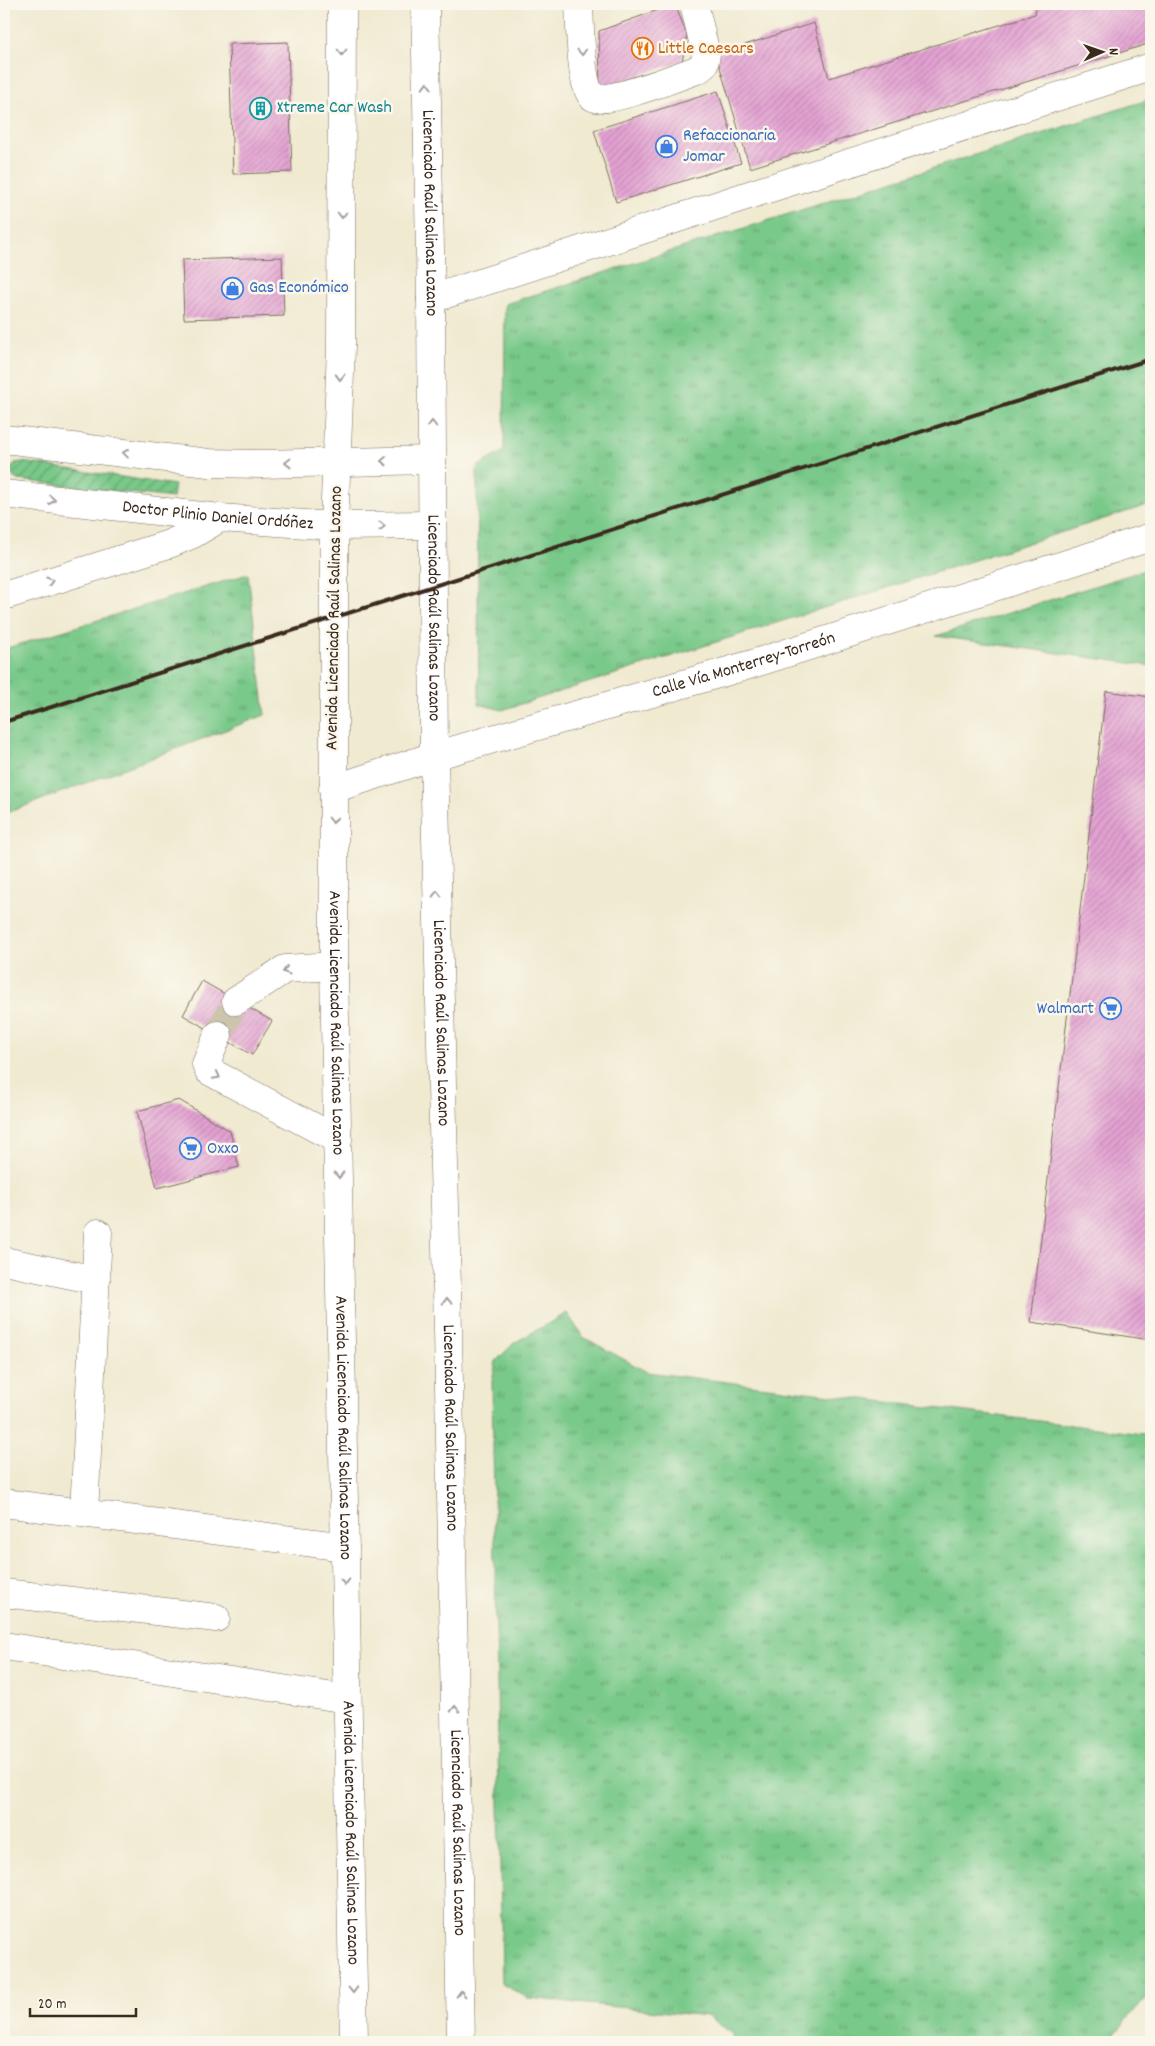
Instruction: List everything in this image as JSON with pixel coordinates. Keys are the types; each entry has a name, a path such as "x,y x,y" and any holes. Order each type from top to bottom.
{"main road":[{"name":"Avenida Licenciado Raúl Salinas Lozano","path":"342,4 341,347 334,526 334,966 354,2042"},
{"name":"Licenciado Raúl Salinas Lozano","path":"425,4 431,299 434,756 461,2042"},
{"path":"579,4 584,76 589,92 593,98 599,100 615,98 699,69 704,65 706,54 694,4"},
{"path":"431,299 742,197 1151,67"},
{"path":"4,439 209,463 432,460"},
{"name":"Doctor Plinio Daniel Ordóñez","path":"4,494 220,518 334,526 432,525"},
{"path":"4,596 170,544 220,518"},
{"name":"Calle Vía Monterrey-Torreón","path":"333,789 434,756 749,665 1151,537"},
{"path":"236,1001 284,969 334,966"},
{"path":"218,1035 206,1064 209,1071 338,1140"},
{"path":"84,1513 98,1233"},
{"path":"4,1261 96,1280"},
{"path":"4,1503 344,1547"},
{"path":"4,1593 216,1618"},
{"path":"4,1646 347,1699"}],"green space":[{"path":"1151,99 1151,504 502,710 479,704 477,467 504,451 505,304"},
{"path":"22,462 175,485 173,498 19,480 14,478 10,471 15,463"},
{"path":"1151,568 1151,666 936,636"},
{"path":"248,574 265,715 4,814 4,649"},
{"path":"567,1313 583,1337 647,1372 1151,1435 1151,1991 1108,2042 734,2042 733,2034 708,2016 528,1998 502,1984 492,1381 496,1361 514,1343"}],"building":[{"name":"Little Caesars","path":"675,4 687,35 682,62 600,87 599,31"},
{"path":"1037,4 1151,4 1151,43 750,168 716,54 814,23 829,78 1035,14"},
{"name":"Xtreme Car Wash","path":"288,42 292,172 233,174 229,44"},
{"name":"Refaccionaria Jomar","path":"718,91 741,163 616,202 594,130"},
{"name":"Gas Económico","path":"282,257 284,316 184,319 182,260"},
{"name":"Walmart","path":"1106,691 1151,697 1151,1340 1031,1322"},
{"path":"202,981 272,1021 252,1055 183,1015"},
{"name":"Oxxo","path":"179,1100 230,1131 239,1167 157,1188 137,1111"}],"tunnel":[{"path":"218,1035 236,1001"}],"railway":[{"path":"4,722 1151,359"}],"place":[{"name":"Little Caesars","path":"642,49"},
{"name":"Xtreme Car Wash","path":"261,108"},
{"name":"Refaccionaria Jomar","path":"667,146"},
{"name":"Gas Económico","path":"233,288"},
{"name":"Walmart","path":"1110,1009"},
{"name":"Oxxo","path":"191,1149"}]}
